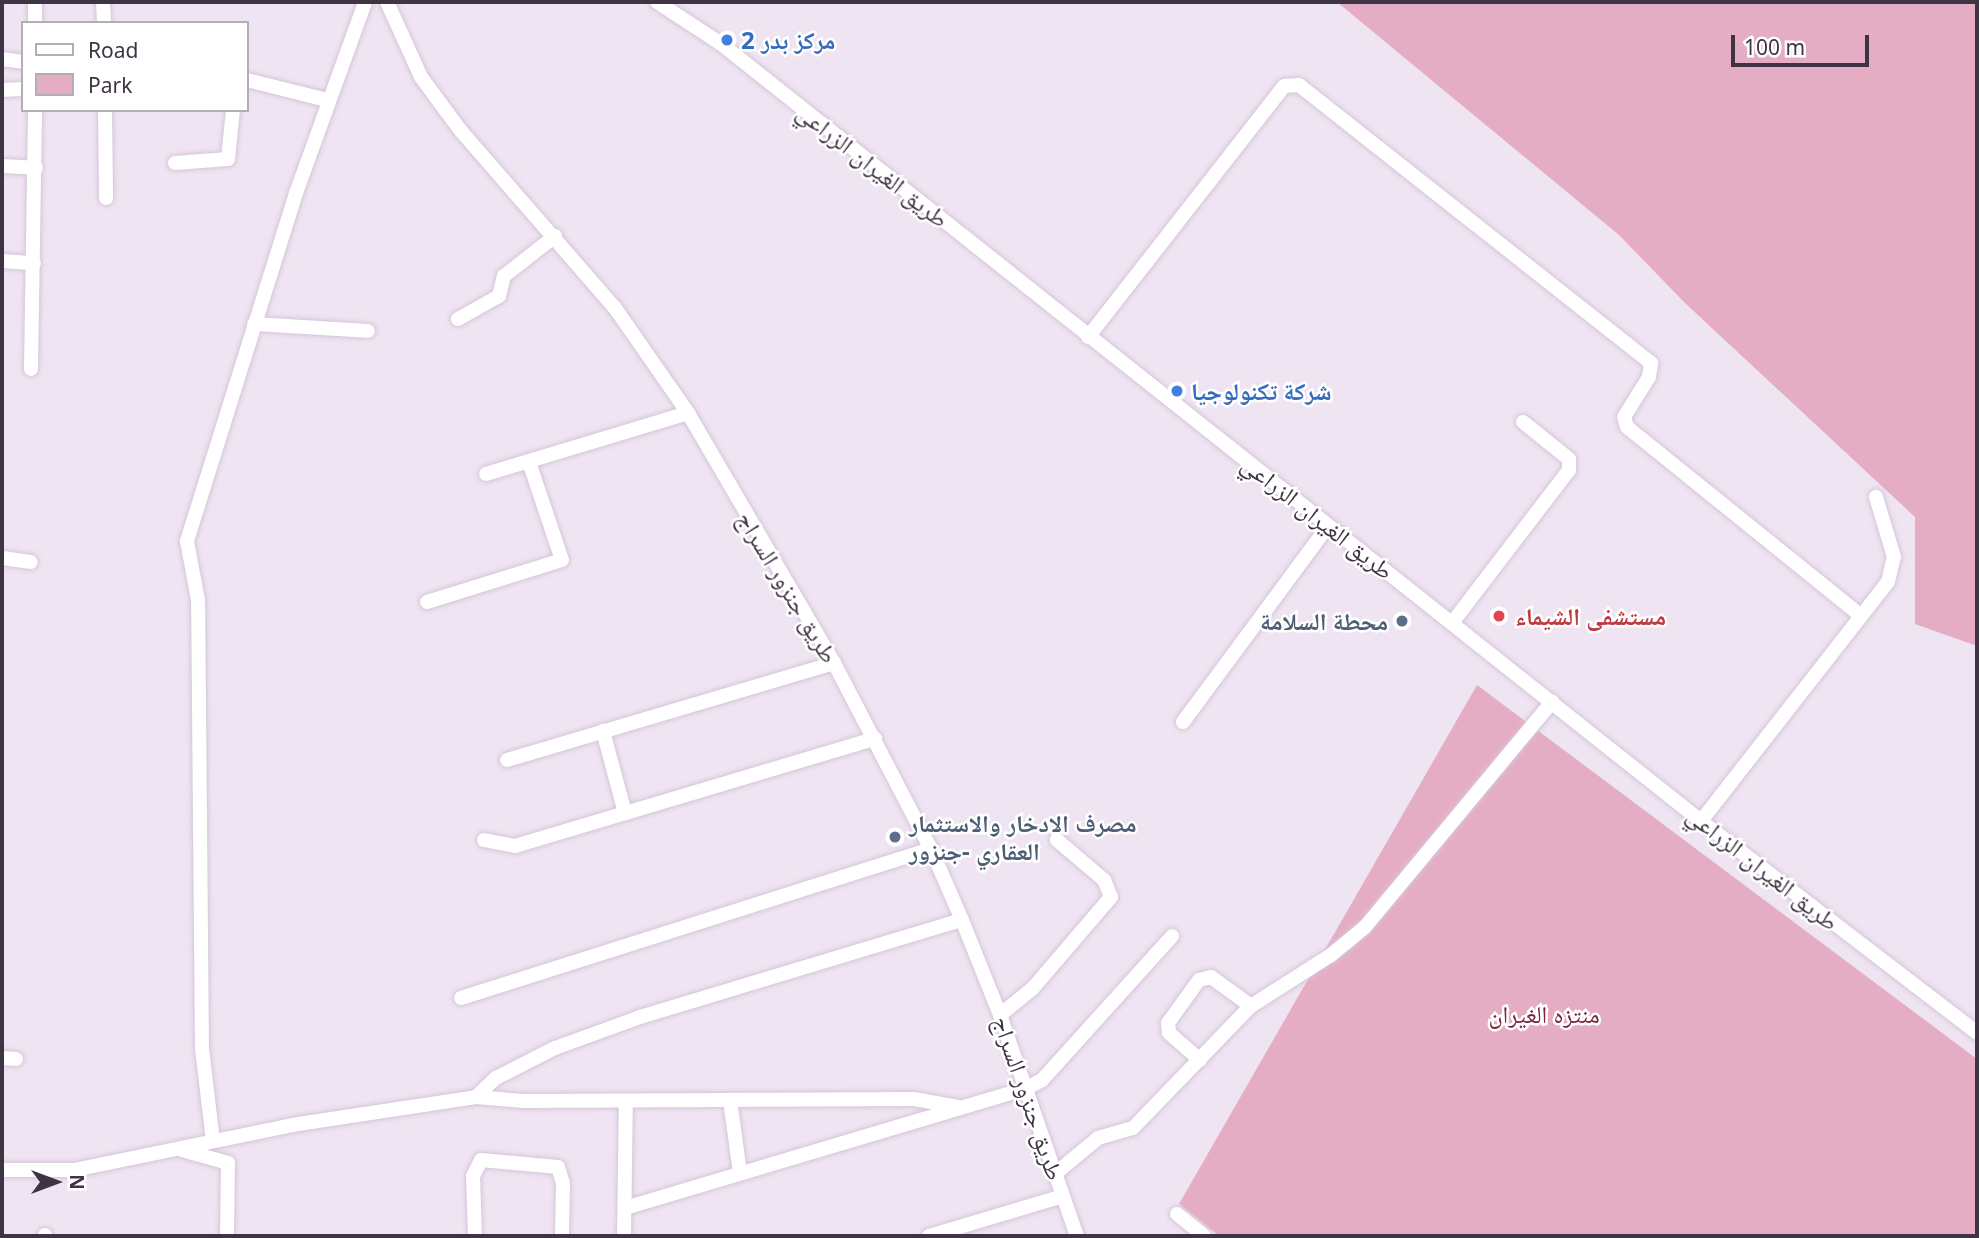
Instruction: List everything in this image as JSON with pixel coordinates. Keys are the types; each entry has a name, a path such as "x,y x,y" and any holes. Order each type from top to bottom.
{"street":[{"path":"34,21 35,2"},
{"path":"103,2 104,21"},
{"path":"213,1142 202,1049 198,600 187,541 327,100 366,2"},
{"name":"طريق جنزور السراج","path":"387,2 421,77 461,131 555,236 627,325 688,412 834,663 931,849 962,920 1027,1088 1077,1236"},
{"name":"طريق الغيران الزراعي","path":"657,2 720,43 1701,821 1977,1033"},
{"path":"2,59 21,62"},
{"path":"248,80 327,100"},
{"path":"1088,337 1284,86 1299,85 1651,363 1649,377 1624,417 1626,427 1860,614"},
{"path":"2,90 21,89"},
{"path":"31,369 35,112"},
{"path":"105,112 106,198"},
{"path":"175,163 228,159 233,112"},
{"path":"2,166 36,168"},
{"path":"458,319 499,296 504,276 555,236"},
{"path":"2,261 34,263"},
{"path":"254,324 368,331"},
{"path":"486,474 688,412"},
{"path":"1452,623 1569,470 1569,459 1523,422"},
{"path":"427,602 562,560 529,462"},
{"path":"1701,821 1894,569 1875,497"},
{"path":"1182,722 1328,526"},
{"path":"2,558 32,562"},
{"path":"507,760 834,663"},
{"path":"1056,1172 1098,1138 1133,1128 1251,1006 1331,955 1366,927 1552,702"},
{"path":"603,731 625,813"},
{"path":"484,840 516,846 874,739"},
{"path":"1000,1014 1033,988 1111,897 1104,880 1057,840"},
{"path":"461,998 931,849"},
{"path":"476,1097 496,1078 555,1048 640,1017 962,920"},
{"path":"625,1208 1027,1088 1042,1080 1172,936"},
{"path":"1200,1060 1169,1033 1168,1023 1199,980 1211,977 1251,1006"},
{"path":"2,1170 74,1170 402,1105 476,1097 626,1101 914,1098 959,1107"},
{"path":"730,1100 740,1173"},
{"path":"624,1236 626,1101"},
{"path":"180,1149 228,1163 228,1236"},
{"path":"475,1236 474,1169 481,1160 558,1167 563,1182 562,1236"},
{"path":"929,1236 1063,1196"},
{"path":"1177,1214 1204,1236"}],"green space":[{"path":"1337,2 1977,2 1977,646 1915,624 1915,517 1685,303 1619,235"},
{"name":"منتزه الغيران","path":"1477,685 1977,1059 1977,1236 1219,1236 1179,1204"}],"place":[{"name":"مركز بدر 2","path":"727,40"},
{"name":"شركة تكنولوجيا","path":"1177,391"},
{"name":"مستشفى الشيماء","path":"1499,616"},
{"name":"محطة السلامة","path":"1402,621"},
{"name":"مصرف الادخار والاستثمار العقاري -جنزور","path":"895,837"}]}
